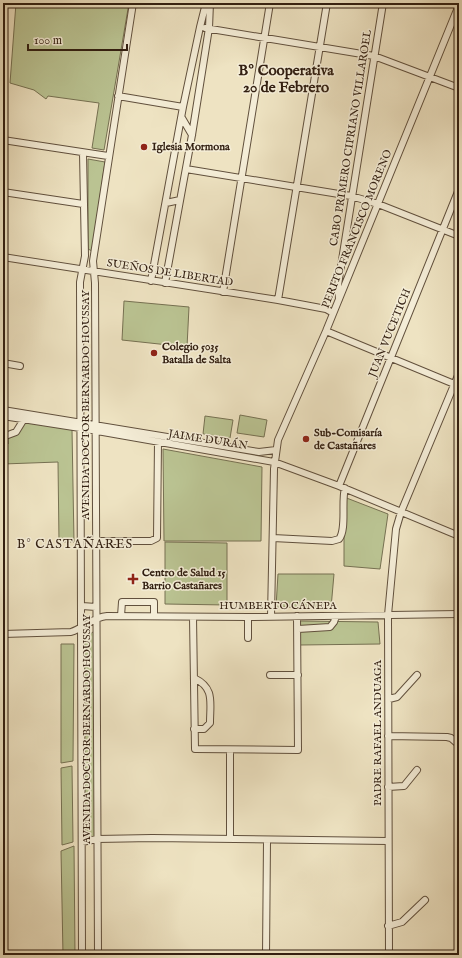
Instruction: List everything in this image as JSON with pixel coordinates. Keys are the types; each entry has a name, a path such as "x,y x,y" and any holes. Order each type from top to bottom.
{"street":[{"name":"AVENIDA DOCTOR BERNARDO HOUSSAY","path":"98,955 97,617 93,261 108,156 133,3"},
{"path":"152,281 183,108 206,3"},
{"path":"165,283 192,135 209,28 210,3"},
{"path":"223,292 270,3"},
{"path":"278,300 327,3"},
{"name":"CABO PRIMERO CIPRIANO VILLAROEL","path":"339,300 338,285 351,196 383,3"},
{"name":"PERITO FRANCISCO MORENO","path":"270,616 274,462 278,440 334,313 459,5"},
{"path":"200,27 374,56 459,88"},
{"path":"118,96 183,108"},
{"path":"182,118 192,135"},
{"path":"3,140 108,156"},
{"name":"AVENIDA DOCTOR BERNARDO HOUSSAY","path":"82,955 80,282 85,256 83,153"},
{"path":"186,169 351,196 378,204 459,236"},
{"name":"JUAN VUCETICH","path":"273,538 332,541 339,538 343,531 342,487 391,357 459,189"},
{"path":"3,192 83,204"},
{"path":"166,203 180,200"},
{"name":"SUEÑOS DE LIBERTAD","path":"3,257 82,268 152,281 278,300 326,309 334,313"},
{"path":"326,332 391,357 457,385"},
{"path":"3,335 3,340"},
{"path":"3,363 20,366"},
{"name":"PADRE RAFAEL ANDUAGA","path":"389,955 388,615 396,529 401,512 457,385 459,372"},
{"name":"JAIME DURÁN","path":"3,410 158,442 274,462 342,487 459,536"},
{"name":"JAIME DURÁN","path":"3,416 24,420 80,425"},
{"path":"8,435 16,432 24,420"},
{"name":"JAIME DURÁN","path":"95,428 259,452 276,450"},
{"path":"96,541 151,541 157,538 158,442"},
{"path":"121,616 122,602 154,602 154,616"},
{"path":"82,606 96,607"},
{"name":"HUMBERTO CÁNEPA","path":"97,617 248,617 459,614"},
{"path":"193,617 195,749 298,750 297,616"},
{"path":"298,629 330,627 336,616"},
{"path":"3,634 71,632 81,628 97,617"},
{"path":"248,617 248,638"},
{"path":"270,675 298,675"},
{"path":"389,699 397,697 416,675"},
{"path":"194,678 204,684 210,692 210,723 204,729 194,729"},
{"path":"388,736 447,737 451,738 459,745"},
{"path":"230,750 230,838"},
{"path":"388,787 404,786 417,770"},
{"path":"82,842 97,839 230,838 260,839 267,841 388,841"},
{"path":"266,955 267,841"},
{"path":"388,926 402,922 425,900"}],"green space":[{"path":"16,3 129,3 104,150 92,148 99,103 48,96 46,99 34,90 10,83"},
{"path":"88,159 105,162 92,251 88,249"},
{"path":"124,301 189,307 187,347 122,340"},
{"path":"240,415 267,420 264,437 237,433"},
{"path":"205,416 233,420 230,438 203,434"},
{"path":"24,419 72,429 74,542 59,542 58,462 3,464 3,434 7,434 8,444 8,435 16,432"},
{"path":"163,449 262,467 261,541 164,541"},
{"path":"344,497 388,514 380,569 344,566"},
{"path":"165,542 227,543 227,605 165,604"},
{"path":"278,574 334,574 331,608 276,607"},
{"path":"300,621 378,622 380,644 300,645"},
{"path":"96,630 97,839 82,841 81,640"},
{"path":"61,644 74,644 73,761 61,763"},
{"path":"72,766 73,842 62,845 61,768"},
{"path":"74,846 75,955 63,955 61,851"}],"place":[{"name":"Iglesia Mormona","path":"144,147"},
{"name":"Colegio 5035 Batalla de Salta","path":"154,353"},
{"name":"Sub-Comisaría de Castañares","path":"306,439"},
{"name":"Centro de Salud 15 Barrio Castañares","path":"133,579"}],"district":[{"name":"Bº Cooperativa 20 de Febrero","path":"286,78"},
{"name":"B° CASTAÑARES","path":"75,544"}]}
